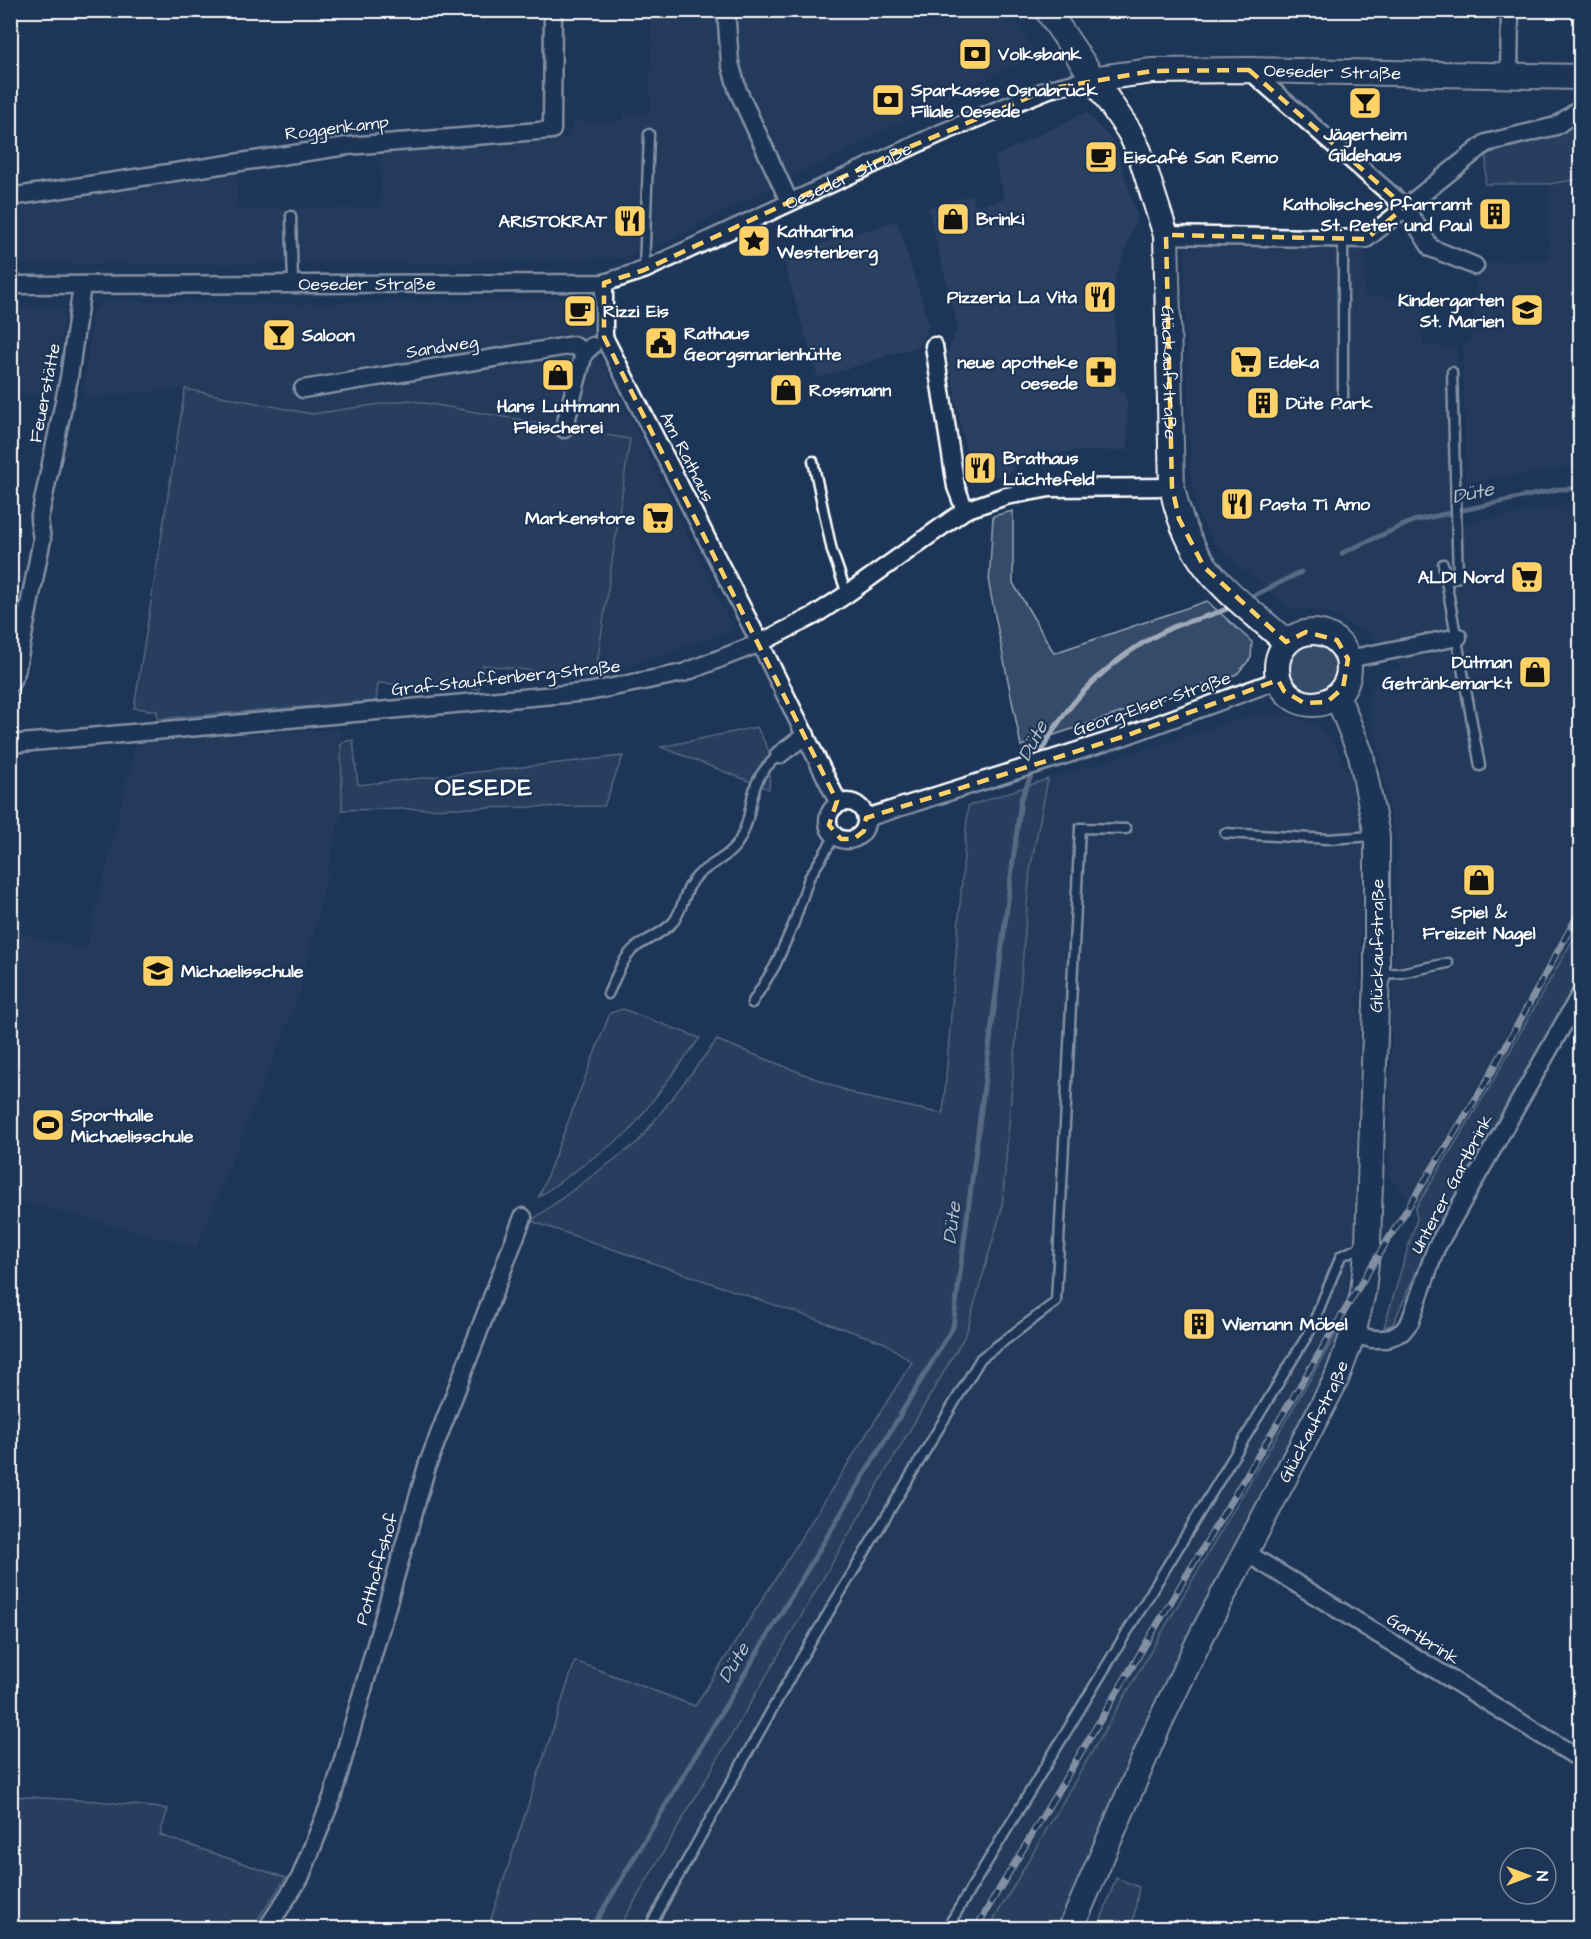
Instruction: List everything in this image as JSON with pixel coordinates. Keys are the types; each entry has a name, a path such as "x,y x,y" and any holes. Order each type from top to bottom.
{"main road":[{"name":"Glückaufstraße","path":"1047,10 1129,131 1139,151 1166,235 1172,487 1179,519 1189,543 1204,567 1286,642"},
{"name":"Oeseder Straße","path":"1092,79 1152,71 1249,69 1581,77"},
{"path":"1317,631 1337,640 1348,659 1348,679 1337,695 1316,704 1304,703 1284,691 1278,680 1277,660 1286,642 1295,635 1317,631"},
{"name":"Glückaufstraße","path":"1071,1929 1160,1722 1245,1552 1336,1380 1353,1334 1363,1292 1368,1243 1377,974 1377,836 1361,755 1337,695"}],"street":[{"name":"Roggenkamp","path":"10,197 335,147 552,130 553,10"},
{"path":"726,10 730,63 735,81 789,201"},
{"path":"1509,76 1510,10"},
{"path":"1249,69 1405,207 1431,248 1475,266"},
{"name":"Oeseder Straße","path":"10,285 604,283 644,270 789,201 941,133 1038,93 1092,79"},
{"path":"1166,235 1366,239 1486,143 1556,126 1581,109"},
{"name":"Am Rathaus","path":"604,283 604,337 760,643"},
{"name":"Feuerstätte","path":"10,684 16,672 42,539 39,520 69,378 82,285"},
{"path":"564,429 584,353 604,337"},
{"name":"Sandweg","path":"303,389 574,345 584,353"},
{"path":"934,346 956,487 965,510"},
{"name":"Graf-Stauffenberg-Straße","path":"10,744 588,692 683,674 760,643 814,615 965,510 1006,496 1050,488 1172,487"},
{"path":"1348,659 1458,637"},
{"path":"760,643 839,804"},
{"name":"Georg-Elser-Straße","path":"866,818 1073,752 1278,680"},
{"path":"779,755 806,735"},
{"path":"839,804 856,804 866,818 866,824 860,836 847,840 835,836 828,819 833,808 839,804"},
{"name":"Unterer Gartbrink","path":"1353,1334 1372,1339 1386,1339 1402,1332 1410,1322 1436,1248 1576,1015 1581,995"},
{"name":"Potthoffshof","path":"267,1929 300,1878 332,1798 427,1466 523,1217"},
{"name":"Gartbrink","path":"1245,1552 1581,1759"}],"lane":[{"path":"644,270 649,134"},
{"path":"291,216 293,283"},
{"path":"1343,238 1343,404"},
{"path":"1448,581 1458,577 1452,372"},
{"path":"813,461 832,551 847,594"},
{"path":"1443,564 1448,581 1480,766"},
{"path":"608,994 623,962 634,948 665,930 675,920 690,885 698,874 727,855 740,840 757,777 779,755"},
{"path":"649,1929 796,1667 981,1358 1056,1302 1080,828 1126,830"},
{"path":"1225,834 1328,839 1377,836"},
{"path":"752,1003 775,966 794,923 809,878 835,836"},
{"path":"1377,974 1400,973 1448,963"},
{"path":"947,1929 1310,1331 1341,1256 1368,1243"}],"highlighted area":[{"path":"1249,70 1405,207 1366,239 1166,235 1172,487 1179,519 1204,567 1286,642 1306,632 1337,640 1348,659 1343,688 1327,702 1304,703 1284,691 1278,680 1125,736 866,818 864,831 854,839 841,839 829,825 837,801 604,337 604,283 644,270 890,155 1049,89 1152,71"}],"shaded area":[{"path":"651,11 1012,11 1035,55 665,242 624,258 448,263 11,264 11,206 237,171 238,209 380,208 381,151 566,139 574,121 623,121 624,113 650,114"},
{"path":"1086,112 1115,143 1137,216 1115,278 1115,380 1127,400 1128,450 1033,453 1006,476 971,476 947,354 958,328 928,208 972,195 975,206 1005,199 994,157"},
{"path":"1580,116 1580,179 1549,184 1485,184 1487,154 1555,135"},
{"name":"Kindergarten St. Marien","path":"1580,179 1580,469 1563,468 1466,483 1463,347 1470,341 1478,263 1548,259 1549,184"},
{"path":"897,221 929,324 919,346 818,378 782,256"},
{"path":"1365,244 1365,296 1424,297 1424,345 1457,347 1461,524 1580,502 1580,927 1489,1088 1415,1209 1388,1175 1396,844 1369,700 1369,692 1380,677 1401,667 1368,631 1355,628 1324,611 1290,608 1230,559 1213,541 1199,516 1190,473 1184,248"},
{"path":"592,297 592,340 734,630 595,678 629,439 408,400 312,414 185,389 82,398 93,313 106,300 298,304"},
{"path":"11,306 65,308 54,396 11,393"},
{"path":"185,389 312,414 408,400 630,439 595,678 483,665 479,689 378,683 376,701 157,719 157,711 134,708"},
{"path":"1013,511 1013,583 1054,653 1207,601 1252,642 1251,658 1237,674 1021,746 989,585 993,516"},
{"path":"1313,645 1329,652 1336,668 1329,684 1313,691 1297,684 1290,668 1297,652"},
{"name":"Wiemann Möbel","path":"1258,713 1281,713 1317,724 1332,740 1349,772 1363,854 1354,1241 1341,1326 989,1928 619,1928 966,1334 1030,870 1048,779"},
{"path":"757,727 771,755 769,789 661,747"},
{"name":"Michaelisschule","path":"340,729 342,810 300,993 197,1248 11,1199 10,931 86,949 137,740"},
{"path":"353,740 358,785 623,756 604,806 342,810 341,742"},
{"path":"1048,779 1030,870 1002,1208 966,1334 619,1928 488,1928 575,1661 695,1706 912,1362 885,1343 531,1221 638,1142 717,1040 860,1096 943,1114 968,806"},
{"path":"1580,927 1580,978 1429,1243 1393,1324 1384,1327 1417,1218 1415,1209 1489,1088"},
{"path":"623,1009 700,1038 629,1132 539,1197 610,1013"},
{"path":"1341,1326 1335,1355 1148,1717 1057,1928 989,1928"},
{"path":"10,1796 97,1801 168,1809 160,1835 286,1878 252,1928 11,1928"},
{"path":"1116,1878 1139,1887 1132,1928 1098,1928"}],"waterway":[{"name":"Düte","path":"1342,553 1413,521 1559,489 1580,489"},
{"name":"Düte","path":"1247,599 1301,572"},
{"name":"Düte","path":"1038,760 1061,719 1076,700 1112,665 1131,651 1173,627 1233,606"},
{"name":"Düte","path":"592,1928 953,1327 1021,799 1034,769"}],"railway":[{"path":"976,1928 1366,1275 1485,1084 1580,911"}],"place":[{"name":"Volksbank","path":"975,54"},
{"name":"Sparkasse Osnabrück Filiale Oesede","path":"888,100"},
{"name":"Jägerheim Gildehaus","path":"1365,103"},
{"name":"Eiscafé San Remo","path":"1101,157"},
{"name":"Katholisches Pfarramt St. Peter und Paul","path":"1495,214"},
{"name":"Brinki","path":"953,219"},
{"name":"ARISTOKRAT","path":"630,221"},
{"name":"Katharina Westenberg","path":"754,241"},
{"name":"Pizzeria La Vita","path":"1100,297"},
{"name":"Kindergarten St. Marien","path":"1527,310"},
{"name":"Rizzi Eis","path":"580,311"},
{"name":"Saloon","path":"279,335"},
{"name":"Rathaus Georgsmarienhütte","path":"661,343"},
{"name":"Edeka","path":"1246,362"},
{"name":"neue apotheke oesede","path":"1101,372"},
{"name":"Hans Luttmann Fleischerei","path":"558,375"},
{"name":"Rossmann","path":"786,390"},
{"name":"Düte Park","path":"1263,403"},
{"name":"Brathaus Lüchtefeld","path":"980,468"},
{"name":"Pasta Ti Amo","path":"1237,504"},
{"name":"Markenstore","path":"658,518"},
{"name":"ALDI Nord","path":"1527,577"},
{"name":"Dütman Getränkemarkt","path":"1535,672"},
{"name":"Spiel & Freizeit Nagel","path":"1479,880"},
{"name":"Michaelisschule","path":"158,971"},
{"name":"Sporthalle Michaelisschule","path":"48,1125"},
{"name":"Wiemann Möbel","path":"1199,1324"}],"district":[{"name":"OESEDE","path":"484,788"}]}
